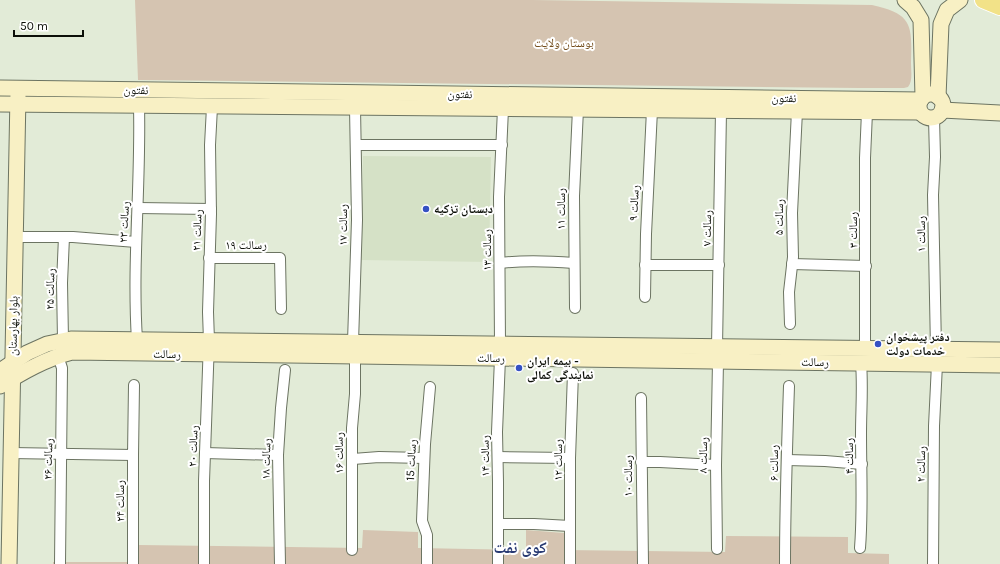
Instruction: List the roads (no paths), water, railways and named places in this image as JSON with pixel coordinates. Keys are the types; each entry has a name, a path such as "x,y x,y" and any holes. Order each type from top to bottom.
{"main road":[{"path":"983,0 1000,7"}],"street":[{"path":"905,0 921,20 932,105"},
{"path":"932,105 941,24 947,10 960,0"},
{"name":"نفتون","path":"0,88 435,101 932,105"},
{"name":"بلوار بهارستان","path":"9,564 11,453 6,375 15,237 19,89"},
{"name":"نفتون","path":"0,104 355,108 435,101 503,109 652,110 685,104 721,111 867,112 932,105"},
{"path":"932,105 1000,104"},
{"path":"932,105 1000,113"},
{"name":"رسالت ۱","path":"932,105 935,157 933,195 936,357"},
{"name":"رسالت ۲۳","path":"137,340 135,311 136,242 140,173 140,106"},
{"name":"رسالت ۲۱","path":"209,347 208,312 211,209 210,145 212,107"},
{"name":"رسالت ۱۷","path":"354,349 357,220 355,108"},
{"name":"رسالت ۱۳","path":"500,351 499,197 503,109"},
{"name":"رسالت ۱۱","path":"574,308 574,196 578,110"},
{"name":"رسالت ۹","path":"645,297 652,110"},
{"name":"رسالت ۷","path":"718,354 721,111"},
{"name":"رسالت ۵","path":"790,324 789,292 792,264 792,213 797,111"},
{"name":"رسالت ۳","path":"865,348 865,158 867,112"},
{"path":"356,145 502,145"},
{"path":"138,208 211,209"},
{"path":"15,237 64,237 136,242"},
{"name":"رسالت ۲۵","path":"64,237 62,283 64,340"},
{"name":"رسالت ۱۹","path":"209,258 280,258 281,309"},
{"path":"500,263 550,261 574,263"},
{"path":"792,264 866,266"},
{"path":"645,265 719,265"},
{"name":"رسالت","path":"6,375 27,353 47,344 71,339 137,340 209,347"},
{"name":"رسالت","path":"6,375 72,352 209,347 826,355 865,348 1000,365"},
{"name":"رسالت ٢٠","path":"204,564 205,453 209,347"},
{"name":"رسالت ۱۶","path":"352,550 352,428 355,394 354,349"},
{"name":"رسالت","path":"826,355 861,363 1000,350"},
{"name":"رسالت ۱۴","path":"498,564 497,432 500,351"},
{"name":"رسالت ۸","path":"717,549 716,464 718,354"},
{"name":"رسالت ۲۶","path":"58,356 62,368 60,564"},
{"name":"رسالت ۲","path":"933,564 936,357"},
{"name":"رسالت ۴","path":"860,548 862,506 861,434 863,386 861,363"},
{"name":"رسالت ۱۸","path":"280,564 278,455 285,370"},
{"name":"رسالت ۱۲","path":"570,564 570,458 573,373"},
{"name":"رسالت ۲۴","path":"133,564 134,385"},
{"name":"رسالت ۶","path":"785,564 789,386"},
{"name":"رسالت 15","path":"427,564 426,535 422,521 424,458 430,387"},
{"name":"رسالت ۱۰","path":"641,398 642,559"},
{"path":"11,453 134,453"},
{"path":"205,453 278,455"},
{"path":"353,459 379,457 424,458"},
{"path":"498,457 570,458"},
{"path":"787,460 862,464"},
{"path":"641,462 716,464"},
{"path":"498,524 570,526"}],"place":[{"name":"دبستان تزکیه","path":"426,209"},
{"name":"دفتر پیشخوان خدمات دولت","path":"878,344"},
{"name":"بیمه ایران - نمایندگى کمالى","path":"519,368"}],"district":[{"name":"کوی نفت","path":"520,547"}],"park label":[{"name":"بوستان ولایت","path":"564,43"}]}
